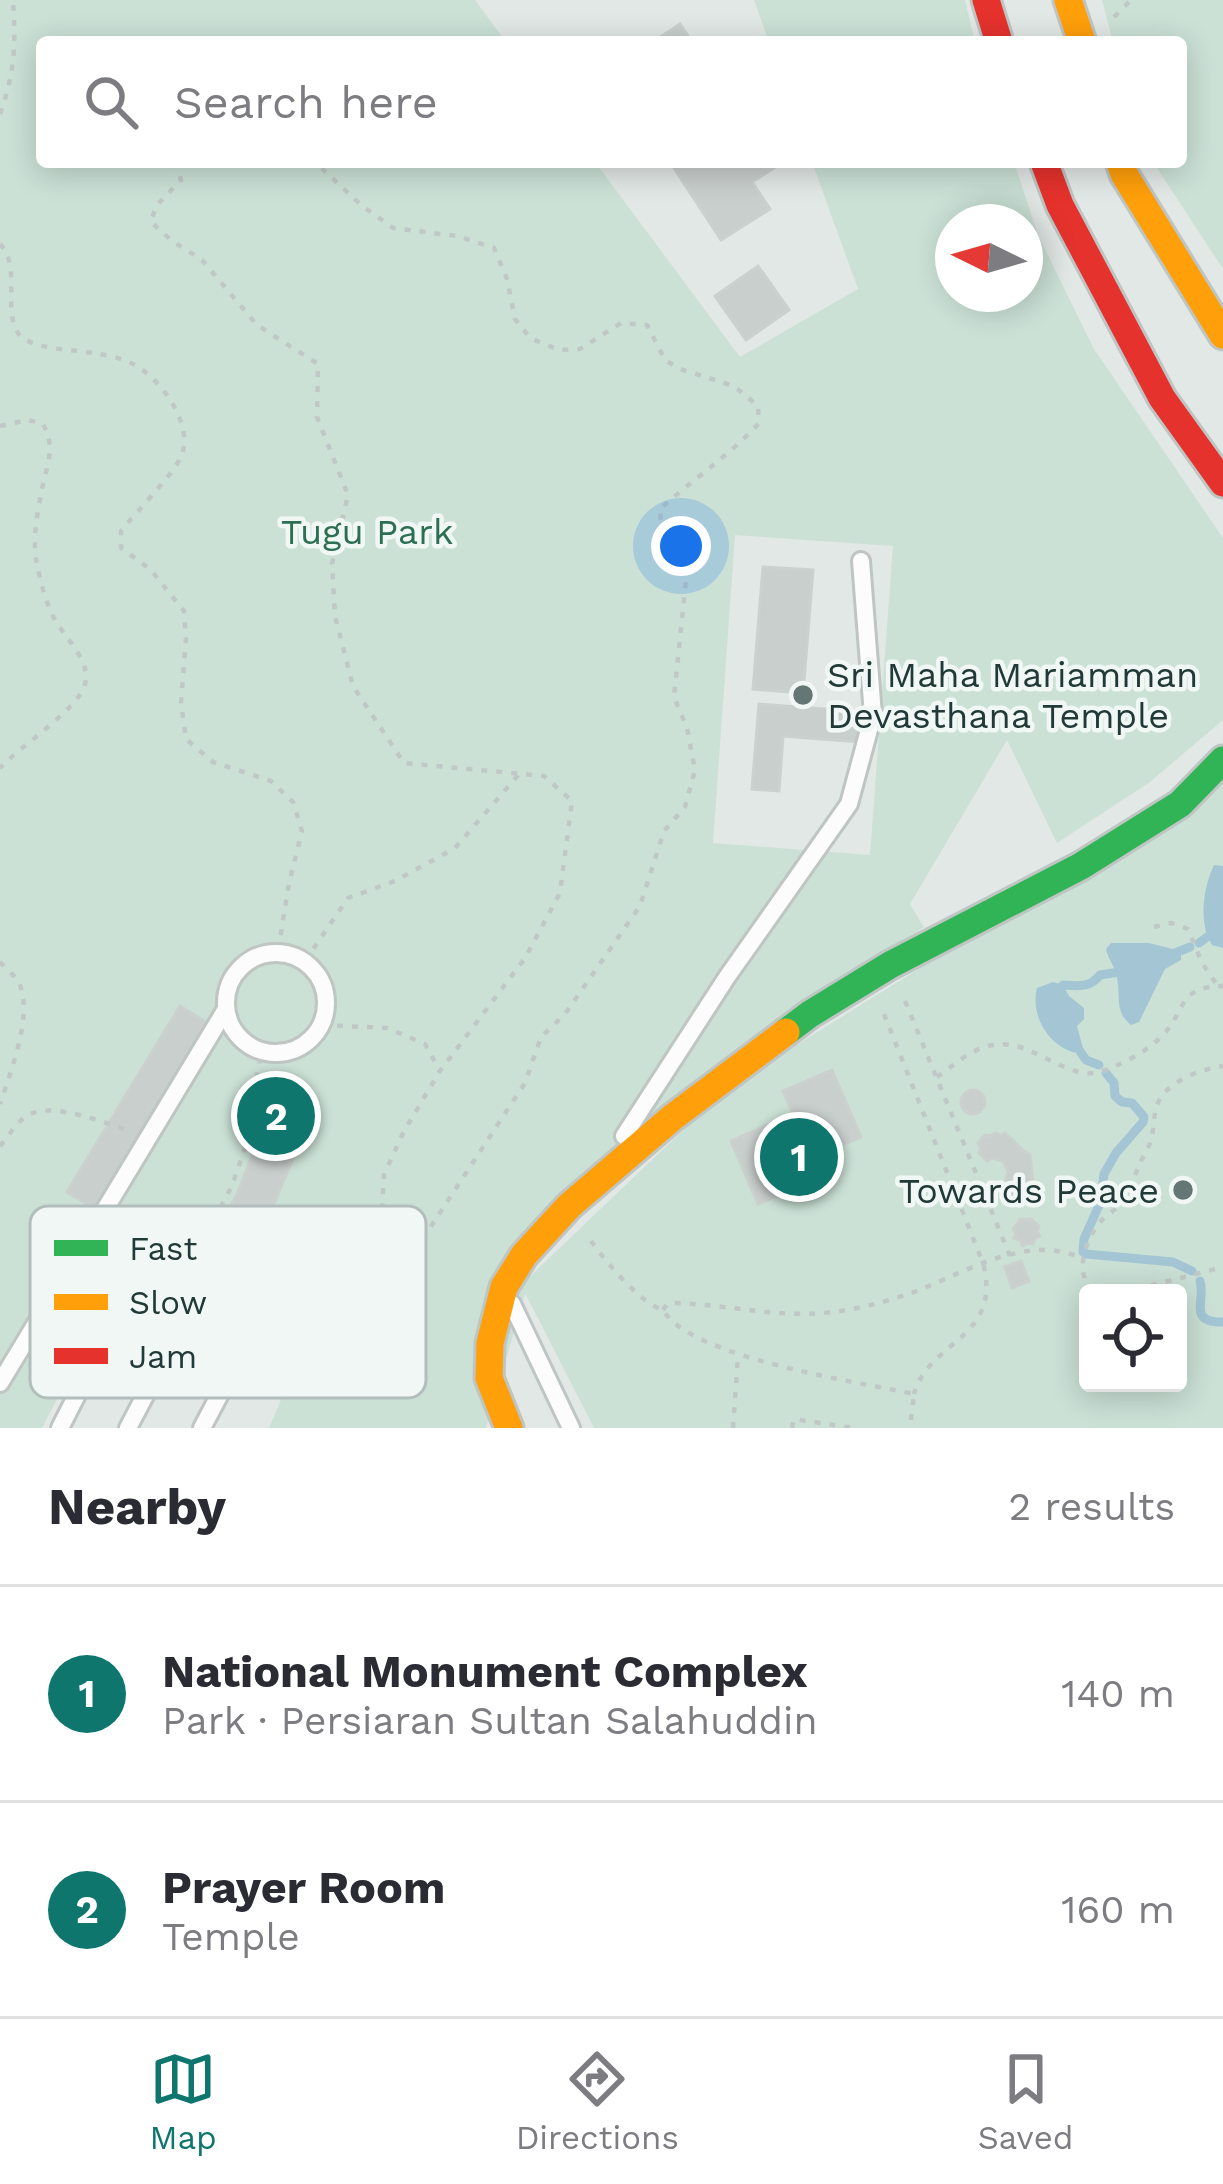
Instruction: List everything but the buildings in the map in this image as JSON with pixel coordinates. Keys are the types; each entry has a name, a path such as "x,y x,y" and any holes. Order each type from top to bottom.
{"street":[{"path":"986,0 997,36"},
{"path":"1068,0 1080,36"},
{"path":"1045,168 1060,205 1162,398 1223,483"},
{"path":"1122,168 1223,335"},
{"path":"509,1428 490,1378 490,1343 504,1287 524,1255 568,1206 723,1078 793,1027 890,964 1081,866 1180,805 1223,760"}],"lane":[{"path":"623,1160 624,1134 849,804 873,715 861,561"},
{"path":"278,952 315,970 327,997 322,1025 303,1047 261,1052 237,1035 226,1009 226,994 239,969 264,954 278,952"},
{"path":"106,1206 226,1009"},
{"path":"504,1287 571,1428"},
{"path":"0,1383 30,1333"},
{"path":"60,1428 75,1398"},
{"path":"128,1428 144,1398"},
{"path":"202,1428 218,1398"}],"path":[{"path":"0,114 16,43 13,0"},
{"path":"178,168 181,180 155,206 151,222 202,260 256,325 318,364 317,417 348,495 332,564 335,616 352,686 404,763 544,776 572,801 560,893 525,958 440,1071 403,1133 384,1175 382,1206"},
{"path":"321,168 393,228 457,236 494,248 507,279 515,319 530,338 559,350 580,349 620,323 647,325 664,360 734,386 758,406 758,424 736,448 660,509 662,538 686,580 674,697 695,770 685,807 664,831 640,906 565,1013 541,1037 525,1083 426,1235"},
{"path":"0,244 10,258 6,297 16,334 32,343 131,362 164,386 183,428 182,456 121,531 121,548 150,569 184,611 186,739 213,762 271,781 293,802 302,832 278,952"},
{"path":"0,426 42,423 50,434 34,546 52,614 84,660 88,677 72,706 0,768"},
{"path":"304,961 348,898 395,881 454,848 520,772"},
{"path":"937,1077 994,1044 1019,1047 1072,1070 1095,1074 1133,1057 1164,1034 1194,991 1220,986 1202,963 1188,929 1172,923 1154,927"},
{"path":"0,962 20,984 24,1008 16,1056 0,1104"},
{"path":"890,964 1010,1256"},
{"path":"882,1008 988,1285 978,1316 917,1383 910,1428"},
{"path":"322,1025 387,1028 425,1044 440,1071"},
{"path":"221,1206 245,1148 261,1052"},
{"path":"1086,1284 1084,1257 1100,1222 1120,1204 1141,1162 1152,1138 1161,1095 1185,1077 1223,1066"},
{"path":"0,1147 19,1122 48,1111 92,1118 146,1142"},
{"path":"568,1206 624,1280 700,1339 738,1355 914,1394"},
{"path":"663,1310 674,1303 763,1312 832,1312 884,1302 1010,1256 1049,1250 1084,1257"},
{"path":"1158,1284 1223,1268"},
{"path":"733,1428 738,1355"},
{"path":"792,1428 794,1419 854,1428"}],"green space":[{"name":"Tugu Park","path":"0,0 475,0 502,36 36,36 36,168 599,168 740,357 858,289 814,168 1016,168 1028,204 935,204 935,312 1043,312 1043,245 1094,349 1223,538 1223,720 1150,782 1057,843 1007,740 910,904 924,927 552,1201 486,1428 269,1428 282,1398 426,1398 426,1206 30,1206 30,1398 58,1398 42,1428 0,1428","holes":["735,535 893,546 870,855 713,843"]},
{"path":"754,0 965,0 974,36 767,36"},
{"path":"1102,0 1223,0 1223,269 1157,168 1187,168 1187,36 1111,36"},
{"path":"1223,780 1223,1428 594,1428 521,1285 727,1088"}],"water":[{"path":"1214,865 1223,866 1223,948 1212,945 1204,916"},
{"path":"1111,943 1149,943 1181,951 1181,960 1165,969 1139,1022 1131,1025 1120,1009 1116,974 1106,949"},
{"path":"1053,982 1063,985 1084,1008 1084,1019 1077,1026 1083,1048 1076,1053 1057,1044 1039,1019 1037,988"}],"waterway":[{"path":"1199,943 1207,937"},
{"path":"1170,955 1190,947"},
{"path":"1056,994 1063,985 1084,985 1100,975 1126,971"},
{"path":"1073,1041 1086,1060 1099,1065"},
{"path":"1083,1252 1100,1203 1104,1174 1144,1117 1132,1103 1115,1096 1114,1083 1106,1073"},
{"path":"1086,1254 1173,1262 1192,1271"},
{"path":"1200,1281 1201,1314 1223,1322"}],"traffic: fast":[{"path":"786,1032 890,965 1081,866 1180,804 1223,760"}],"traffic: slow":[{"path":"1068,0 1080,36"},
{"path":"1122,168 1223,335"},
{"path":"509,1428 489,1378 490,1343 504,1287 524,1255 569,1206 673,1117 786,1032"}],"traffic: jam":[{"path":"986,0 997,36"},
{"path":"1046,168 1060,205 1162,398 1223,483"}],"place":[{"name":"Sri Maha Mariamman Devasthana Temple","path":"803,695"},
{"name":"Prayer Room","path":"276,1116"},
{"name":"National Monument Complex","path":"799,1157"},
{"name":"Towards Peace","path":"1183,1190"}]}
